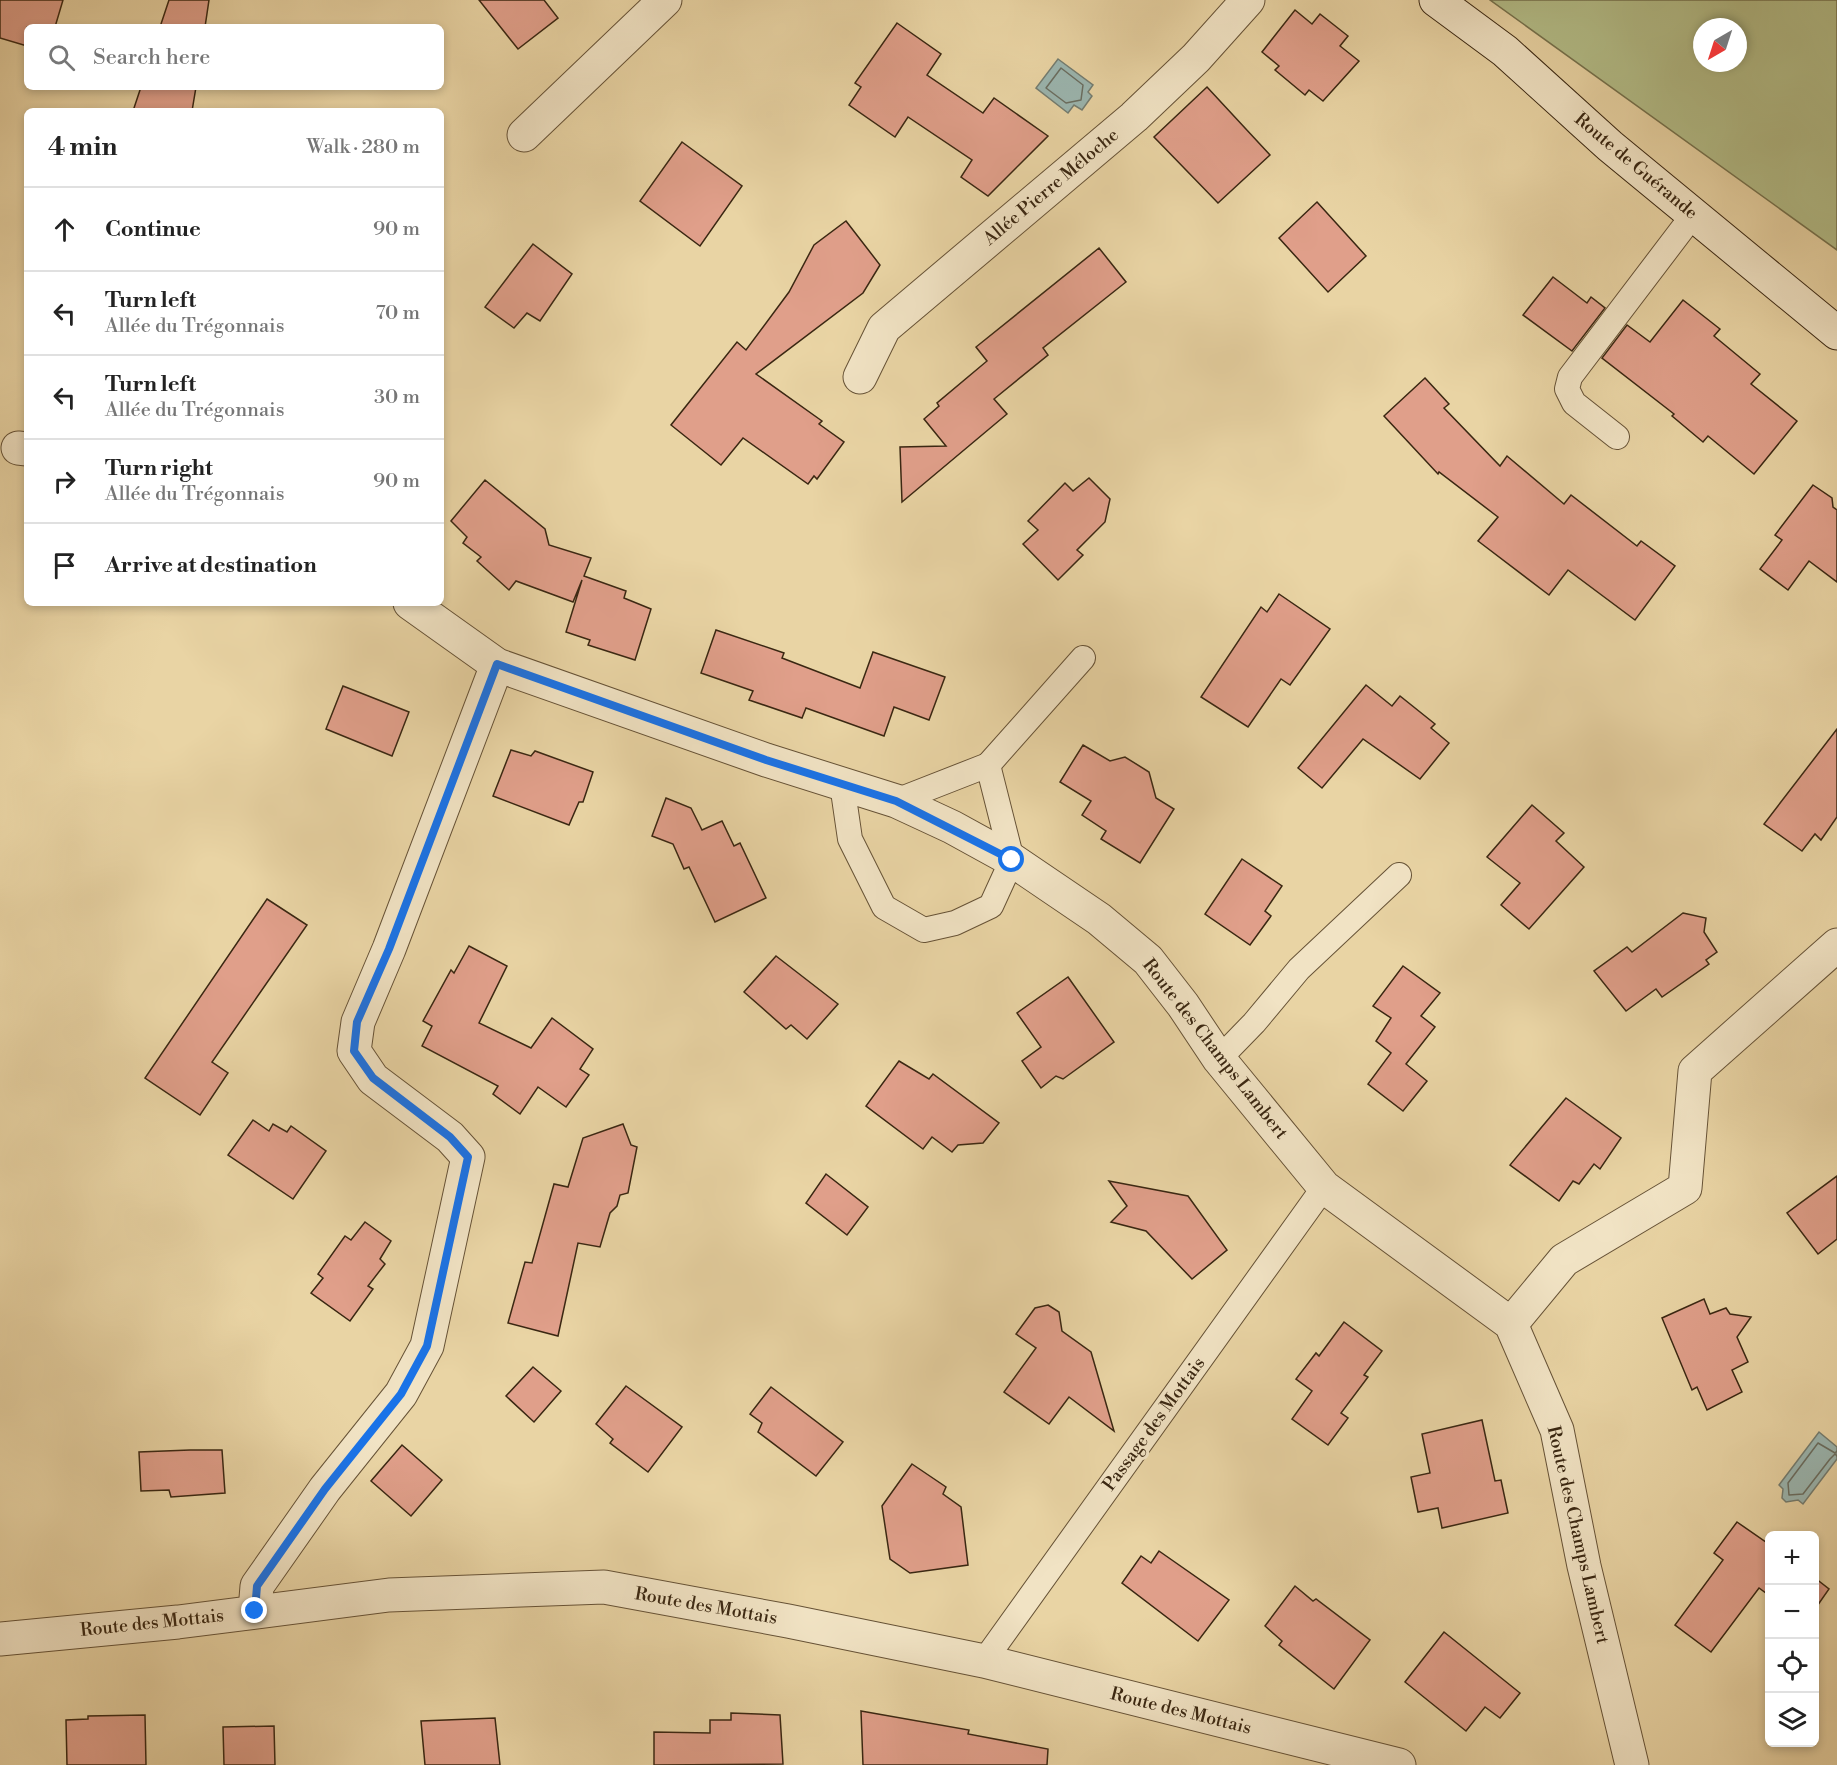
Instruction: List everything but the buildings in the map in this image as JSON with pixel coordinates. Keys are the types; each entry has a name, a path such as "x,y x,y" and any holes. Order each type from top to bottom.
{"street":[{"path":"524,135 665,0"},
{"name":"Allée Pierre Méloche","path":"860,377 884,328 1134,117 1196,58 1248,0"},
{"name":"Route de Guérande","path":"1436,0 1505,51 1610,146 1837,333"},
{"name":"Route des Champs Lambert","path":"414,606 497,664 755,756 896,801 1012,860 1099,919 1148,960 1183,1005 1219,1059 1324,1187 1510,1324 1557,1430 1584,1566 1632,1765"},
{"path":"255,1611 257,1586 325,1489 401,1394 427,1346 468,1157 450,1137 373,1078 354,1051 357,1022 389,949 497,664"},
{"path":"1510,1324 1564,1260 1685,1188 1695,1071 1837,945"},
{"name":"Route des Mottais","path":"0,1639 389,1595 604,1587 788,1621 984,1662 1399,1765"}],"lane":[{"path":"1617,437 1574,403 1567,389 1570,377 1693,215"},
{"path":"896,801 988,765 1083,658"},
{"path":"842,784 850,839 884,907 924,930 955,923 992,906 1012,860 988,765"},
{"path":"1219,1059 1254,1023 1299,969 1399,875"},
{"name":"Passage des Mottais","path":"984,1662 1324,1187"}],"green space":[{"path":"1490,0 1837,0 1837,250"}],"water":[{"path":"1058,59 1093,85 1088,92 1092,96 1082,110 1074,105 1068,113 1036,88"},
{"path":"1819,1432 1837,1447 1837,1459 1803,1504 1798,1500 1786,1502 1782,1498 1783,1489 1779,1485"}],"route":[{"path":"255,1611 257,1586 325,1489 401,1394 427,1346 468,1157 450,1137 373,1078 354,1051 357,1022 389,949 427,843 497,664 538,681 766,760 896,801 1012,860"}]}
